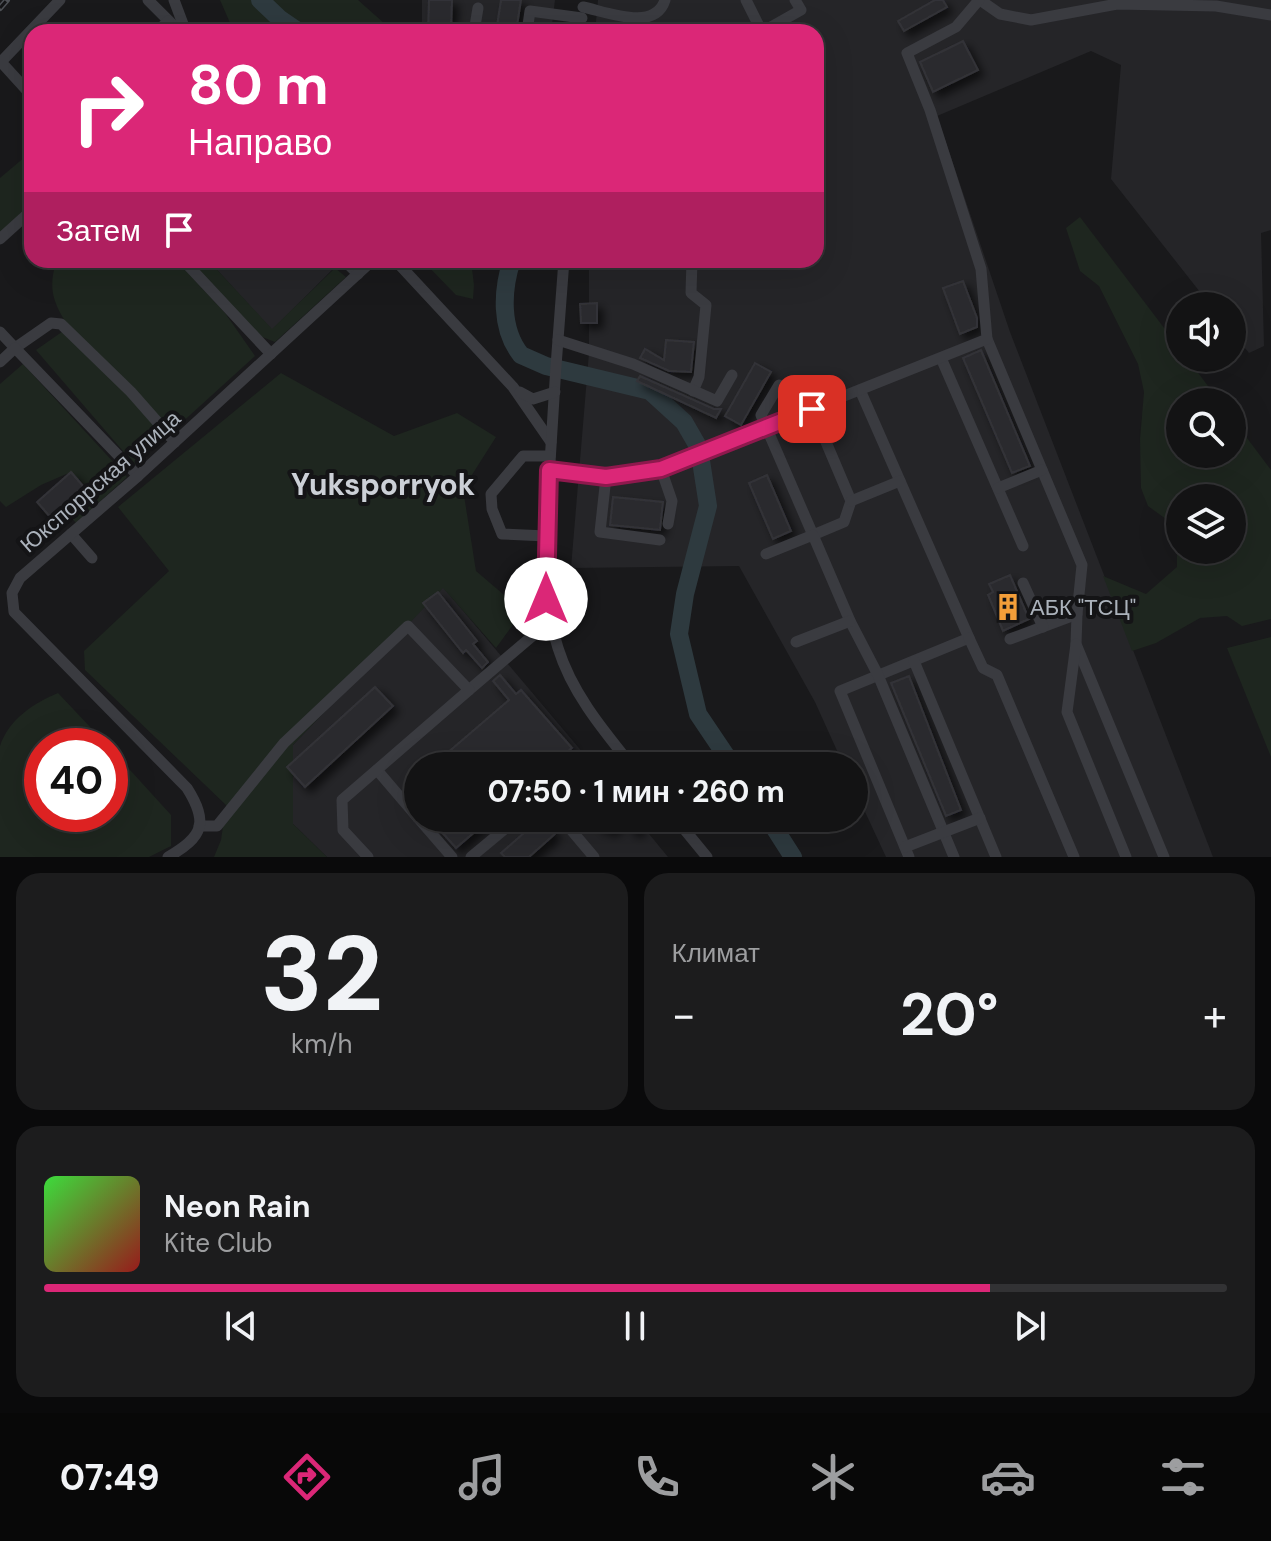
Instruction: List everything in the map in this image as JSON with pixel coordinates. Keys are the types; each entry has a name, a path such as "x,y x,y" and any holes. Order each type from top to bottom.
{"street":[{"path":"37,24 60,0"},
{"path":"148,0 172,24"},
{"path":"174,0 181,24"},
{"path":"528,24 530,11 583,8 643,19 654,15 665,5 665,0"},
{"path":"746,0 758,24"},
{"path":"776,24 801,10 795,0"},
{"path":"1126,857 1067,712 1082,565 987,339 981,269 930,110 907,53 956,27 980,0 1000,14 1031,20 1117,2 1216,6 1271,15"},
{"path":"475,24 478,8"},
{"path":"165,24 168,21"},
{"path":"24,38 1,62 24,87"},
{"path":"0,239 24,217"},
{"path":"190,268 271,354"},
{"path":"352,268 358,274"},
{"name":"Юкспоррская улица","path":"199,826 200,809 187,788 28,628 14,612 6,592 138,476 364,268"},
{"path":"402,268 525,397 533,399 555,387"},
{"path":"563,268 549,470 546,599 558,651 575,687 594,719 621,752"},
{"path":"692,268 691,293 706,305 699,377 693,391"},
{"path":"0,362 51,323 61,324 112,373 175,442"},
{"path":"0,332 138,476"},
{"path":"549,470 606,477 662,469 987,339"},
{"path":"558,340 633,364 717,401 732,375"},
{"path":"941,358 1023,546"},
{"path":"766,554 813,535 844,522 851,501 812,409 779,385 761,415 766,427 813,535 850,621 878,675 954,857"},
{"path":"513,387 551,442"},
{"path":"860,390 983,668 997,675 1074,857"},
{"path":"546,536 502,534 492,509 491,494 523,456 550,456"},
{"path":"662,469 672,501 668,524"},
{"path":"998,488 1042,470"},
{"path":"606,477 600,532 660,540"},
{"path":"851,501 900,481"},
{"path":"71,534 92,558"},
{"path":"1023,583 1043,627"},
{"path":"1010,639 1077,614"},
{"path":"368,857 343,830 342,800 550,621"},
{"path":"796,642 850,621"},
{"path":"168,857 190,844 199,826 217,826 284,743 408,626 469,690"},
{"path":"969,638 840,691 907,852 944,832 980,818"},
{"path":"1076,644 1164,857"},
{"path":"914,661 996,857"},
{"path":"377,770 404,802"},
{"path":"430,832 452,857"},
{"path":"471,857 501,832"},
{"path":"573,832 594,857"},
{"path":"686,832 707,857"}],"shaded area":[{"path":"220,0 358,0 385,24 230,24"},
{"path":"422,0 555,0 552,24 422,24"},
{"path":"598,0 1271,0 1271,230 1261,233 1264,346 1249,353 1246,349 1246,292 1200,292 1111,179 1121,65 1091,51 937,116 1010,332 1213,857 886,857 868,818 868,752 838,752 815,702 739,566 571,568 589,353 589,268 824,268 824,24 596,24"},
{"path":"24,158 24,212 0,233 0,178"},
{"path":"1080,217 1166,331 1166,372 1198,372 1210,388 1166,388 1166,468 1246,468 1246,437 1271,470 1271,619 1242,626 1227,616 1200,618 1156,643 1132,651 1103,576 1146,594 1177,564 1246,564 1246,484 1166,484 1166,519 1148,506 1141,488 1140,439 1144,392 1138,364 1099,286 1080,271 1066,228"},
{"path":"55,268 183,268 225,313 255,356 135,465 36,350 69,327 54,298"},
{"path":"196,268 215,268 272,329 335,268 346,277 275,342 260,336"},
{"path":"215,268 334,268 272,330"},
{"path":"430,268 472,268 473,299 456,295"},
{"path":"23,364 127,477 76,523 71,517 73,510 91,491 71,472 41,485 6,507 0,501 0,384"},
{"path":"281,373 394,436 457,413 496,437 463,489 476,571 523,611 496,648 443,588 293,745 293,824 327,857 214,857 221,840 226,805 85,670 84,651 169,571 118,507"},
{"path":"443,587 582,752 404,752 404,832 647,832 668,857 327,857 293,824 293,745"},
{"path":"1271,637 1271,757 1227,648"},
{"path":"58,693 91,728 24,728 24,832 128,832 128,768 171,815 171,846 149,857 0,857 0,746 16,720"}],"building":[{"path":"429,0 452,0 451,24 428,24"},
{"path":"501,0 521,0 517,24 497,24"},
{"path":"935,0 943,0 947,7 904,31 898,21"},
{"path":"963,41 978,70 933,92 920,62"},
{"path":"963,281 977,318 977,327 960,334 943,288"},
{"path":"597,303 597,323 581,323 580,304"},
{"path":"666,340 694,342 691,372 669,371 640,358 645,349 664,360"},
{"path":"981,350 1030,466 1012,473 963,358"},
{"path":"755,363 771,372 741,425 725,416"},
{"path":"640,376 714,409 721,409 716,418 637,381"},
{"path":"71,472 84,487 51,518 37,502"},
{"path":"767,475 791,531 773,539 749,483"},
{"path":"613,497 663,502 660,530 610,525"},
{"name":"АБК \"ТСЦ\"","path":"1010,575 1029,619 1003,631 988,595 993,592 989,584"},
{"path":"438,592 477,641 473,644 488,662 482,668 466,650 463,653 423,603"},
{"path":"500,675 516,694 521,690 572,748 567,752 448,752 509,700 493,681"},
{"path":"909,676 961,810 946,816 891,683"},
{"path":"375,687 393,706 305,787 287,767"},
{"path":"442,832 475,832 456,848"},
{"path":"525,832 555,834 529,857 505,857 501,853"}],"waterway":[{"path":"260,0 287,24"},
{"path":"510,268 505,296 506,321 521,355 546,366 650,391 684,422 699,448 708,506 685,594 679,634 698,714 724,752"},
{"path":"777,832 793,857"}],"railway":[{"path":"0,8 7,0"}],"place":[{"name":"АБК \"ТСЦ\"","path":"1008,607"}],"district":[{"name":"Yuksporryok","path":"383,485"}],"route":[{"path":"546,599 549,470 606,477 661,469 812,409"}]}
